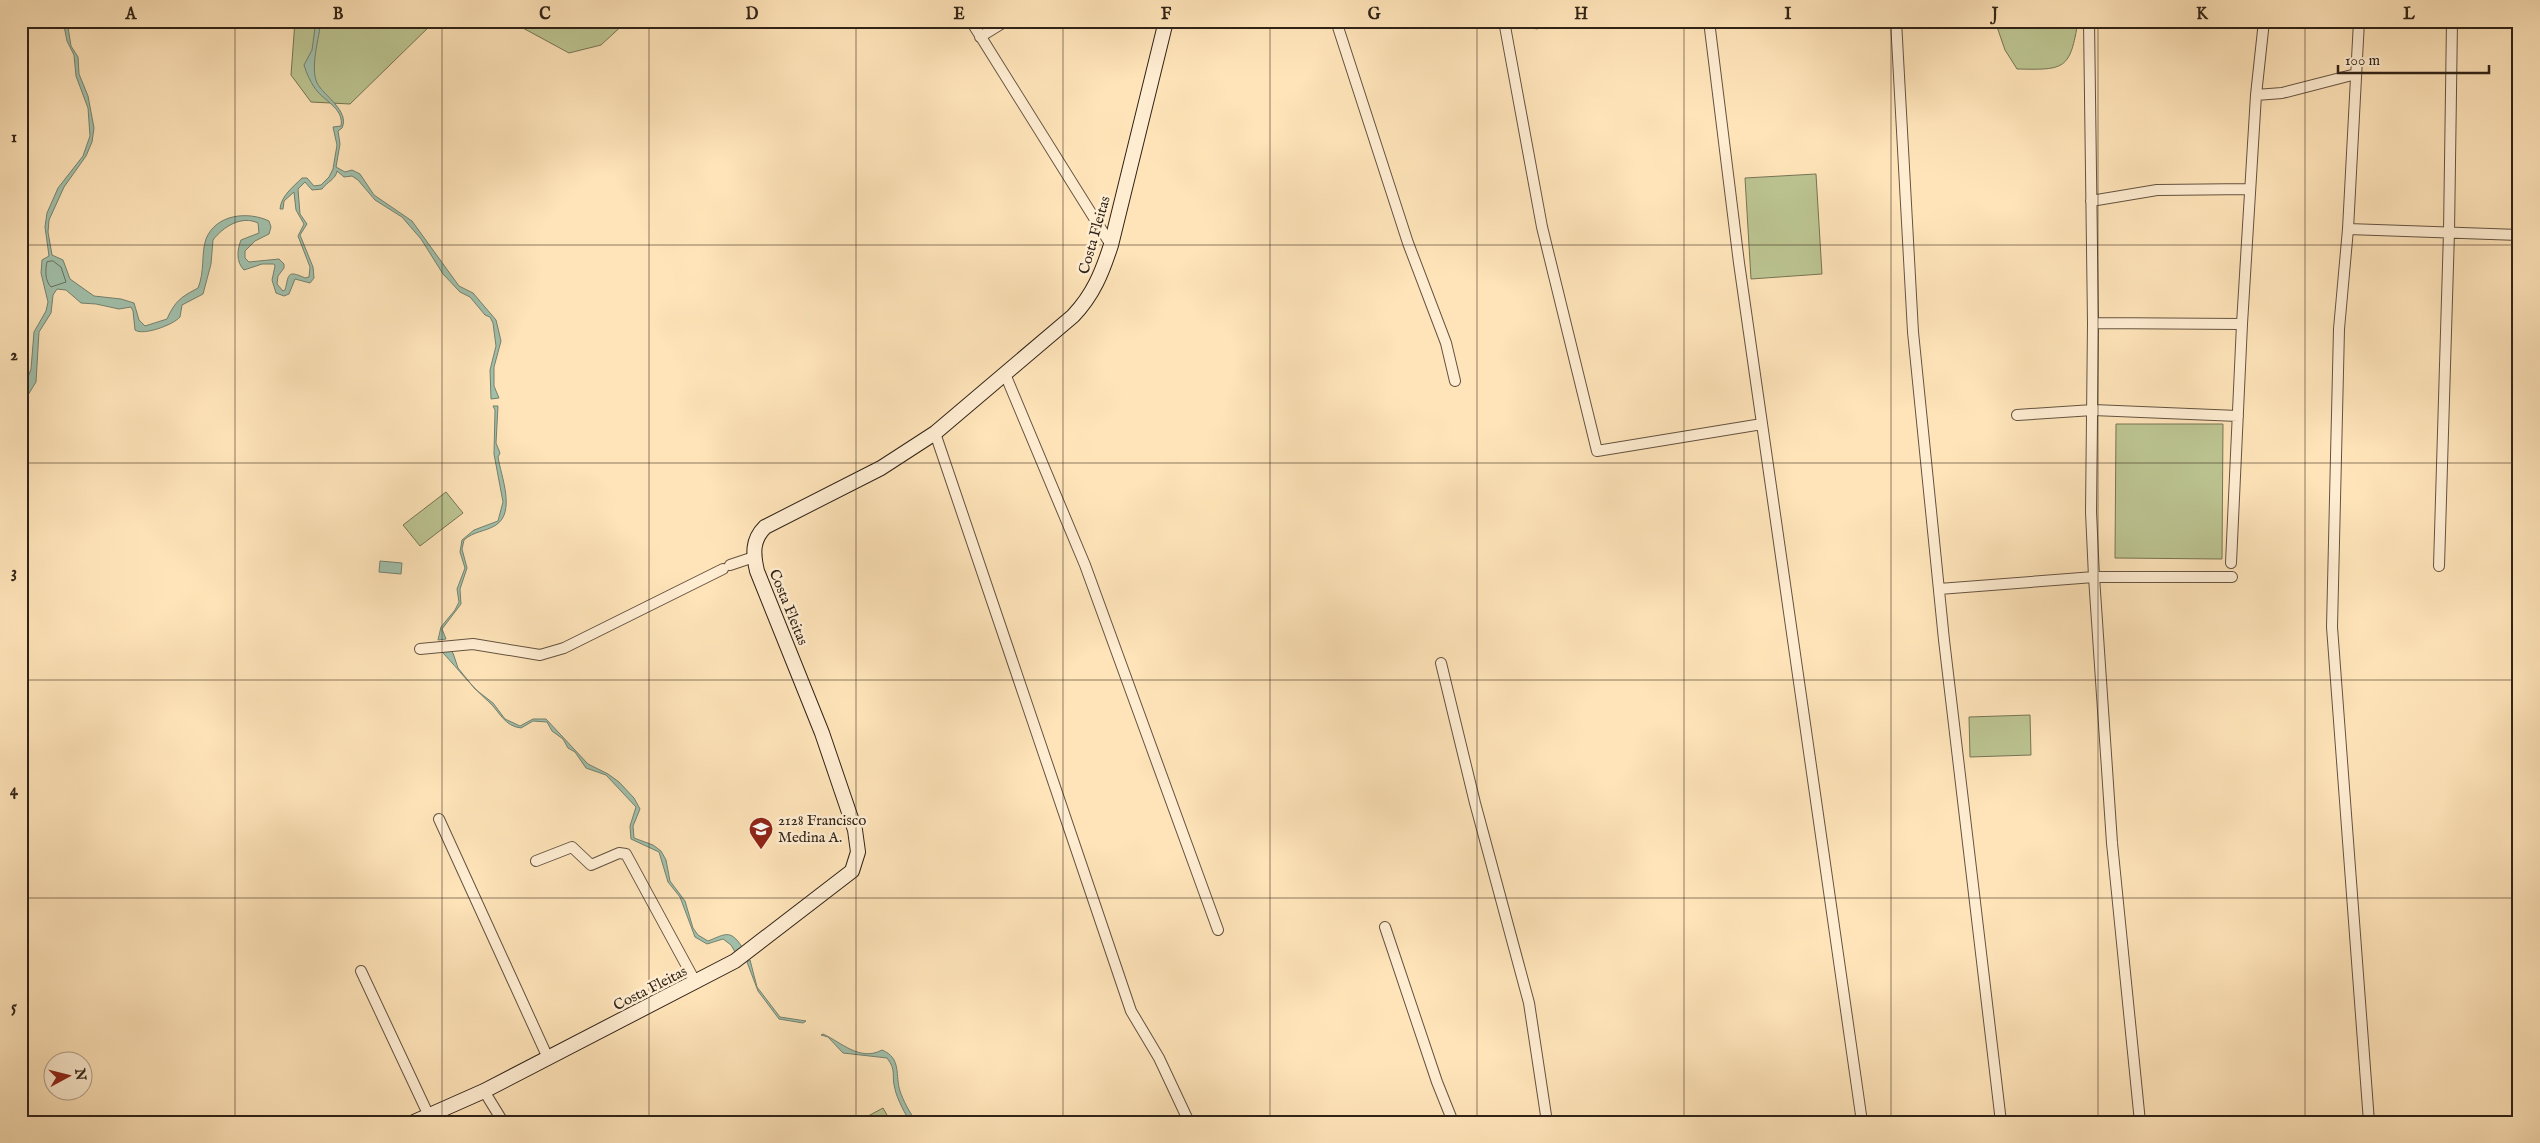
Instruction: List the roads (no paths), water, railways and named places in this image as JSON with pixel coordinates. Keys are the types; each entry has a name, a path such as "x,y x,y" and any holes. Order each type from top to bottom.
{"main road":[{"name":"Costa Fleitas","path":"420,1120 548,1058 696,983 735,961 852,871 858,852 855,830 822,734 757,571 754,557 757,537 766,527 881,468 935,433 1083,305 1096,286 1111,245 1166,21"}],"street":[{"path":"971,21 1111,245"},
{"path":"980,37 1006,21"},
{"path":"1336,21 1408,243 1446,343 1455,381"},
{"path":"1504,21 1542,227 1597,451 1762,424"},
{"path":"1709,21 1762,424 1862,1122"},
{"path":"1896,21 1913,332 1939,589 2001,1122"},
{"path":"2089,21 2093,323 2091,512 2094,577 2112,843 2140,1122"},
{"path":"2231,563 2250,189 2256,95 2264,21"},
{"path":"2359,21 2348,229 2339,329 2332,627 2369,1122"},
{"path":"2438,566 2449,232 2452,21"},
{"path":"2256,95 2282,93 2356,74"},
{"path":"2091,201 2158,190 2250,189"},
{"path":"2348,229 2519,235"},
{"path":"2093,323 2242,324"},
{"path":"1005,374 1085,565 1218,930"},
{"path":"2017,415 2093,410 2238,416"},
{"path":"935,433 1131,1011 1160,1058 1189,1122"},
{"path":"420,648 474,644 540,655 564,648 727,567 754,557"},
{"path":"1939,589 2094,577 2232,577"},
{"path":"1442,663 1475,803 1529,1003 1547,1122"},
{"path":"439,819 548,1058"},
{"path":"536,861 572,847 591,865 620,853 626,854 696,983"},
{"path":"1385,927 1434,1074 1453,1122"},
{"path":"361,971 420,1120"},
{"path":"484,1090 503,1122"}],"water":[{"path":"63,21 67,21 71,46 78,57 79,74 88,96 94,128 92,142 86,156 64,187 49,220 48,232 52,255 63,260 70,279 94,296 121,299 134,303 139,320 145,326 167,319 179,300 198,288 202,275 206,239 211,231 217,224 225,220 242,216 252,216 269,221 271,227 269,234 255,241 245,251 245,258 249,262 279,259 284,264 284,268 278,276 277,284 283,291 285,290 289,275 309,277 310,267 298,236 304,224 296,210 294,192 284,201 283,209 280,209 285,196 302,178 307,178 314,186 321,185 329,177 333,169 337,145 333,127 341,126 340,115 316,89 304,65 312,50 316,21 321,21 314,69 315,76 320,88 339,110 344,122 342,128 338,131 340,144 336,167 345,172 352,170 360,174 374,195 412,221 459,286 473,293 496,320 501,341 494,367 494,386 499,398 491,399 490,370 496,346 493,323 490,317 485,315 470,297 460,292 443,274 421,239 402,217 375,200 358,180 352,176 344,177 337,171 335,176 322,189 312,190 305,182 298,189 300,214 307,224 300,235 313,267 314,278 310,283 295,279 289,294 284,296 276,293 272,280 274,264 262,264 244,270 241,267 238,256 241,240 259,233 258,223 245,220 227,227 213,240 211,264 203,294 182,305 180,317 158,329 144,332 135,330 131,307 119,309 81,303 66,290 57,289 53,295 51,313 39,332 36,382 23,403 21,417 21,396 31,369 34,332 46,311 48,302 41,273 42,260 49,256 45,227 47,213 58,188 83,156 90,136 88,108 76,76 74,55 67,41"},
{"path":"493,406 498,406 496,443 500,453 498,457 506,493 505,512 502,519 496,525 464,540 462,549 467,568 460,589 461,604 442,629 446,639 438,640 441,627 459,602 457,589 465,568 460,552 462,540 474,530 498,521 503,502 494,454 495,410"},
{"path":"380,561 402,563 401,574 379,572"},
{"path":"449,649 453,653 458,668 472,685 442,651"},
{"path":"477,691 493,703 505,719 520,726 533,719 546,719 588,764 619,782 634,798 640,809 633,826 634,838 653,845 661,851 666,860 670,881 685,901 693,928 698,935 708,941 723,935 730,935 742,947 735,952 731,945 723,939 707,944 695,937 680,897 668,882 659,852 631,839 630,826 636,807 606,775 586,768 575,752 568,748 563,739 552,731 547,722 533,721 521,728 515,727 506,722"},
{"path":"750,960 757,987 780,1017 806,1021 803,1023 779,1019 758,991 747,962"},
{"path":"823,1034 851,1050 866,1054 882,1050 888,1053 893,1058 897,1068 903,1099 917,1122 911,1122 901,1106 894,1084 892,1066 887,1058 843,1053 828,1037 821,1035"}],"place":[{"name":"2128 Francisco Medina A.","path":"761,850"}]}
